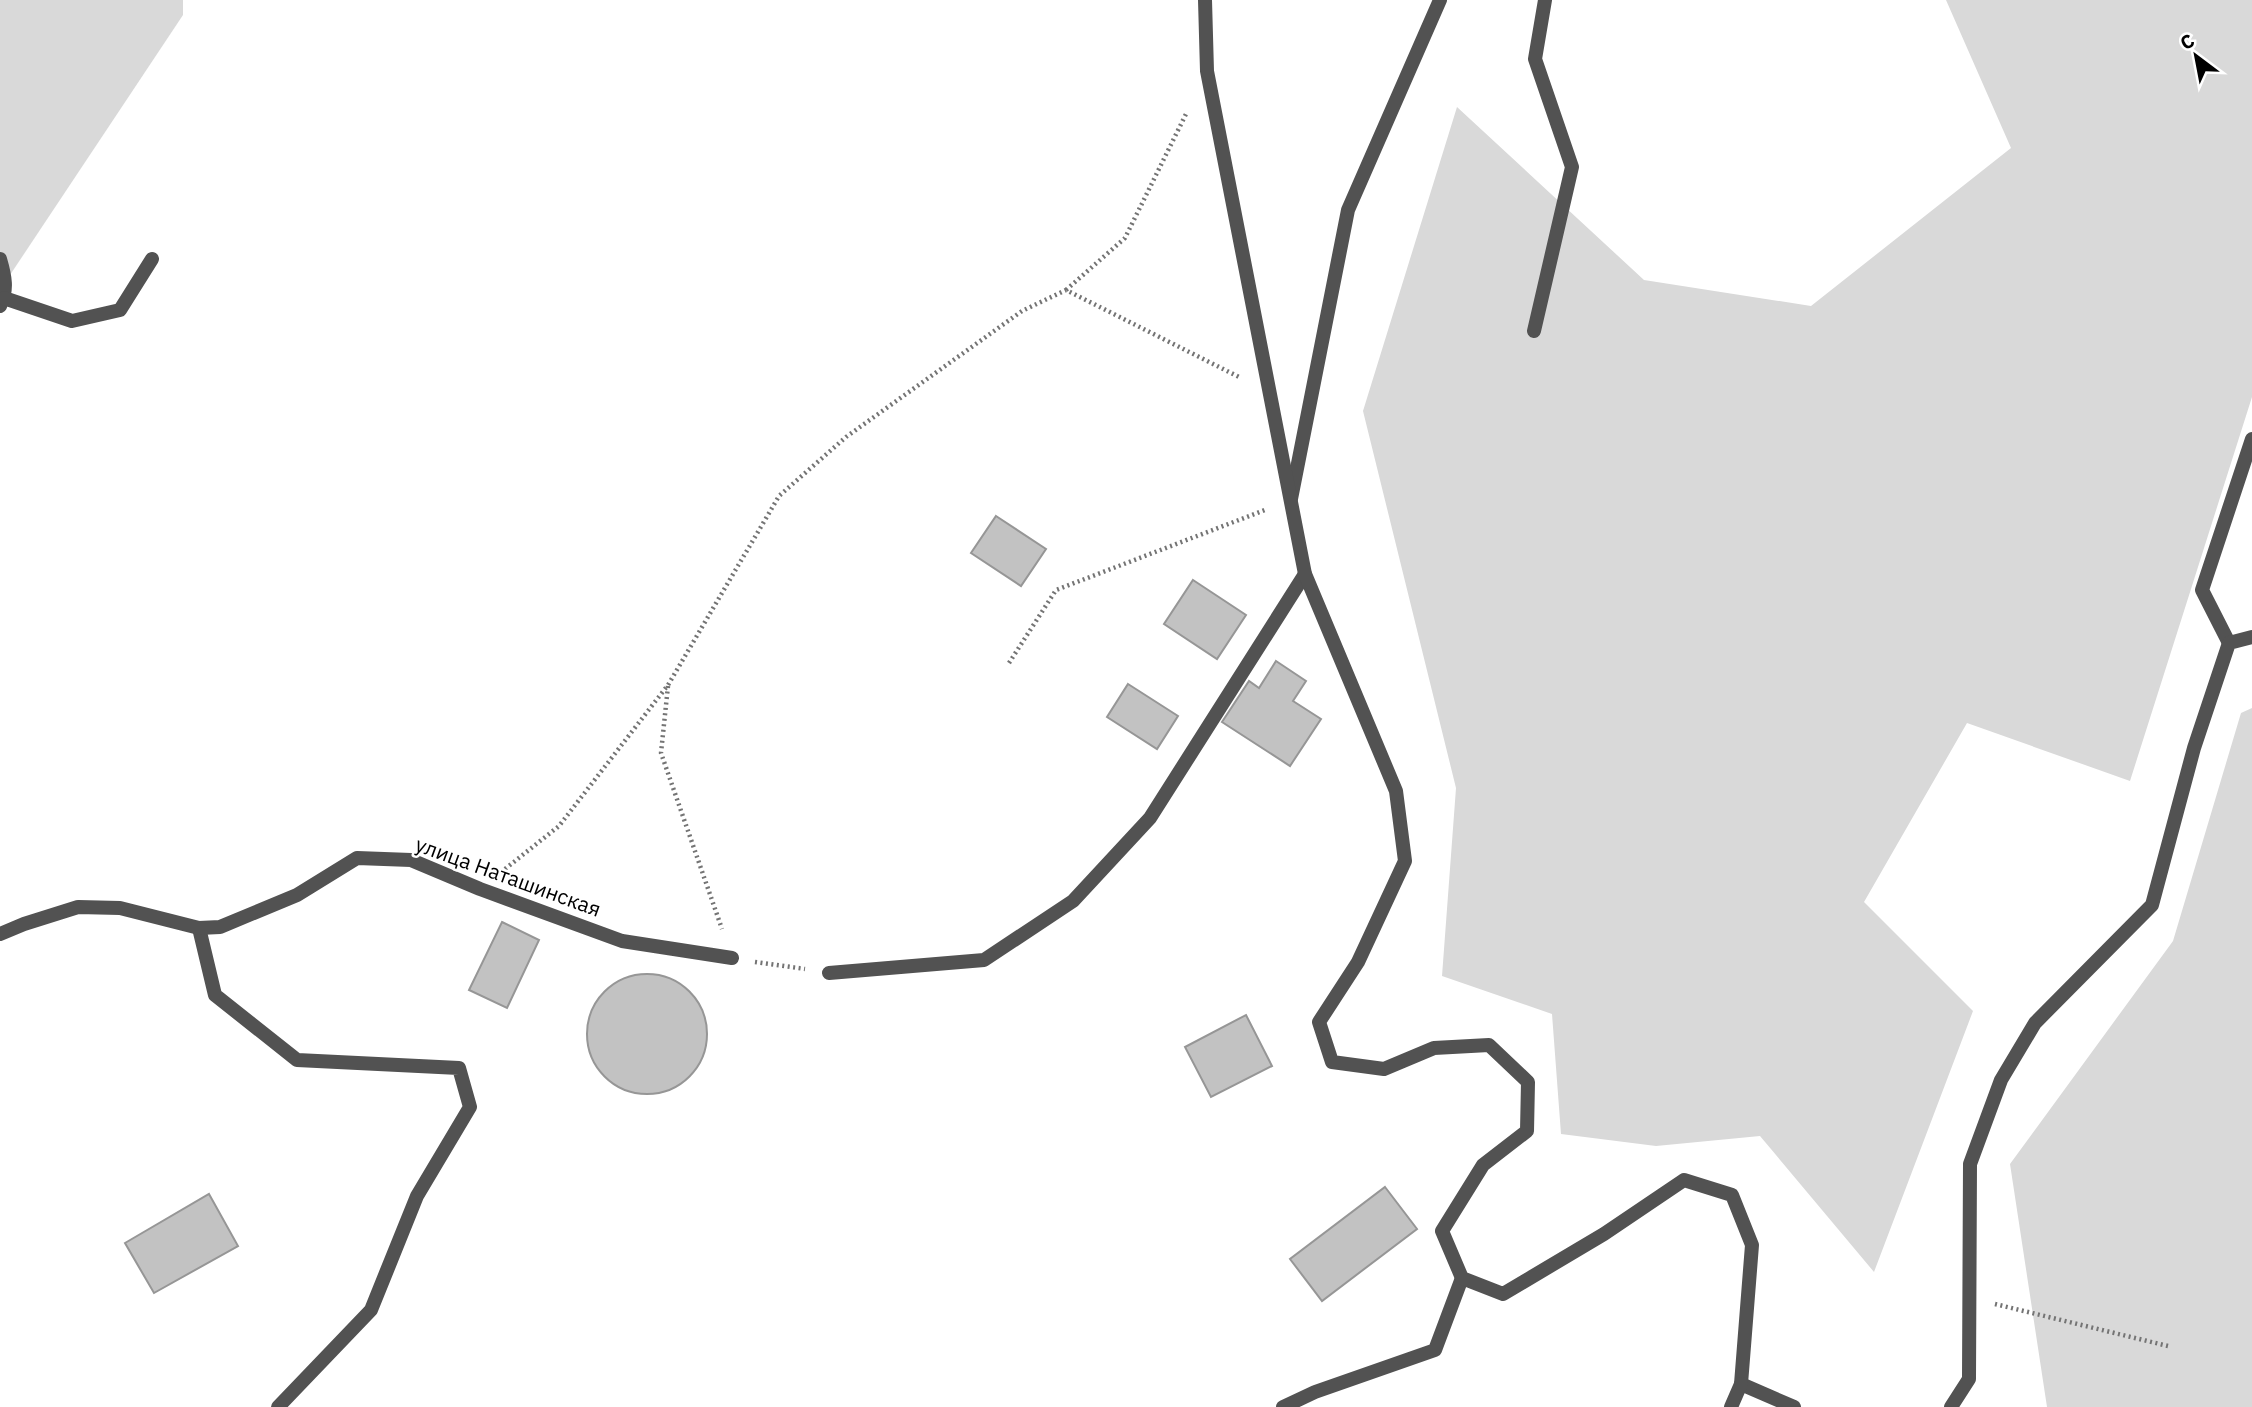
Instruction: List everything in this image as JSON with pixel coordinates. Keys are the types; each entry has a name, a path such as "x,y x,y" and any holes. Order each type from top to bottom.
{"street":[{"path":"1205,0 1207,71 1305,574 1396,791 1405,861 1359,962 1319,1022 1332,1062 1384,1069 1434,1048 1489,1045 1528,1082 1527,1131 1483,1165 1442,1231 1462,1278 1435,1350 1315,1392 1283,1407"},
{"path":"1291,500 1348,210 1440,0"},
{"path":"1534,331 1572,167 1535,59 1545,0"},
{"path":"0,259 6,278 2,302 72,321 120,310 152,259"},
{"path":"1951,1407 1969,1379 1970,1164 2001,1080 2035,1023 2152,905 2194,748 2229,643 2202,590 2252,439"},
{"path":"829,973 984,960 1073,901 1150,818 1305,574"},
{"path":"2229,643 2252,637"},
{"name":"улица Наташинская","path":"0,934 78,907 120,908 199,928 220,927 297,895 357,858 411,860 480,889 622,941 732,958"},
{"path":"199,928 215,995 297,1060 459,1068 470,1107 417,1196 371,1310 278,1407"},
{"path":"1462,1278 1503,1294 1604,1234 1684,1180 1732,1195 1752,1245 1741,1384 1731,1407"},
{"path":"1741,1384 1794,1407"}],"path":[{"path":"480,889 559,825 668,685 779,496 846,437 1022,311 1066,290 1125,238 1207,71"},
{"path":"1066,290 1270,393"},
{"path":"1009,663 1056,590 1291,500"},
{"path":"668,685 661,753 732,958 829,973"},
{"path":"1970,1298 2168,1346"}],"shaded area":[{"path":"0,0 183,0 183,15 0,290"},
{"path":"1946,0 2252,0 2252,397 2130,781 1967,723 1864,902 1973,1011 1874,1272 1760,1136 1656,1146 1561,1134 1552,1014 1442,976 1456,788 1363,411 1457,107 1644,280 1811,306 2011,148"},
{"path":"2252,708 2252,1407 2047,1407 2010,1164 2173,941 2241,713"}],"building":[{"path":"996,516 1046,549 1021,586 971,553"},
{"path":"1193,580 1246,615 1217,659 1164,624"},
{"path":"1276,661 1306,681 1293,701 1321,719 1290,766 1222,722 1249,681 1259,688"},
{"path":"1128,684 1178,716 1157,749 1107,717"},
{"path":"502,922 539,940 507,1008 469,990"},
{"path":"647,974 670,978 690,991 703,1011 707,1034 703,1057 690,1077 670,1090 647,1094 624,1090 604,1077 591,1057 587,1034 591,1011 604,991 624,978"},
{"path":"1246,1015 1272,1066 1211,1097 1185,1047"},
{"path":"1385,1187 1417,1229 1322,1301 1290,1259"},
{"path":"209,1194 238,1246 154,1293 125,1243"}]}
